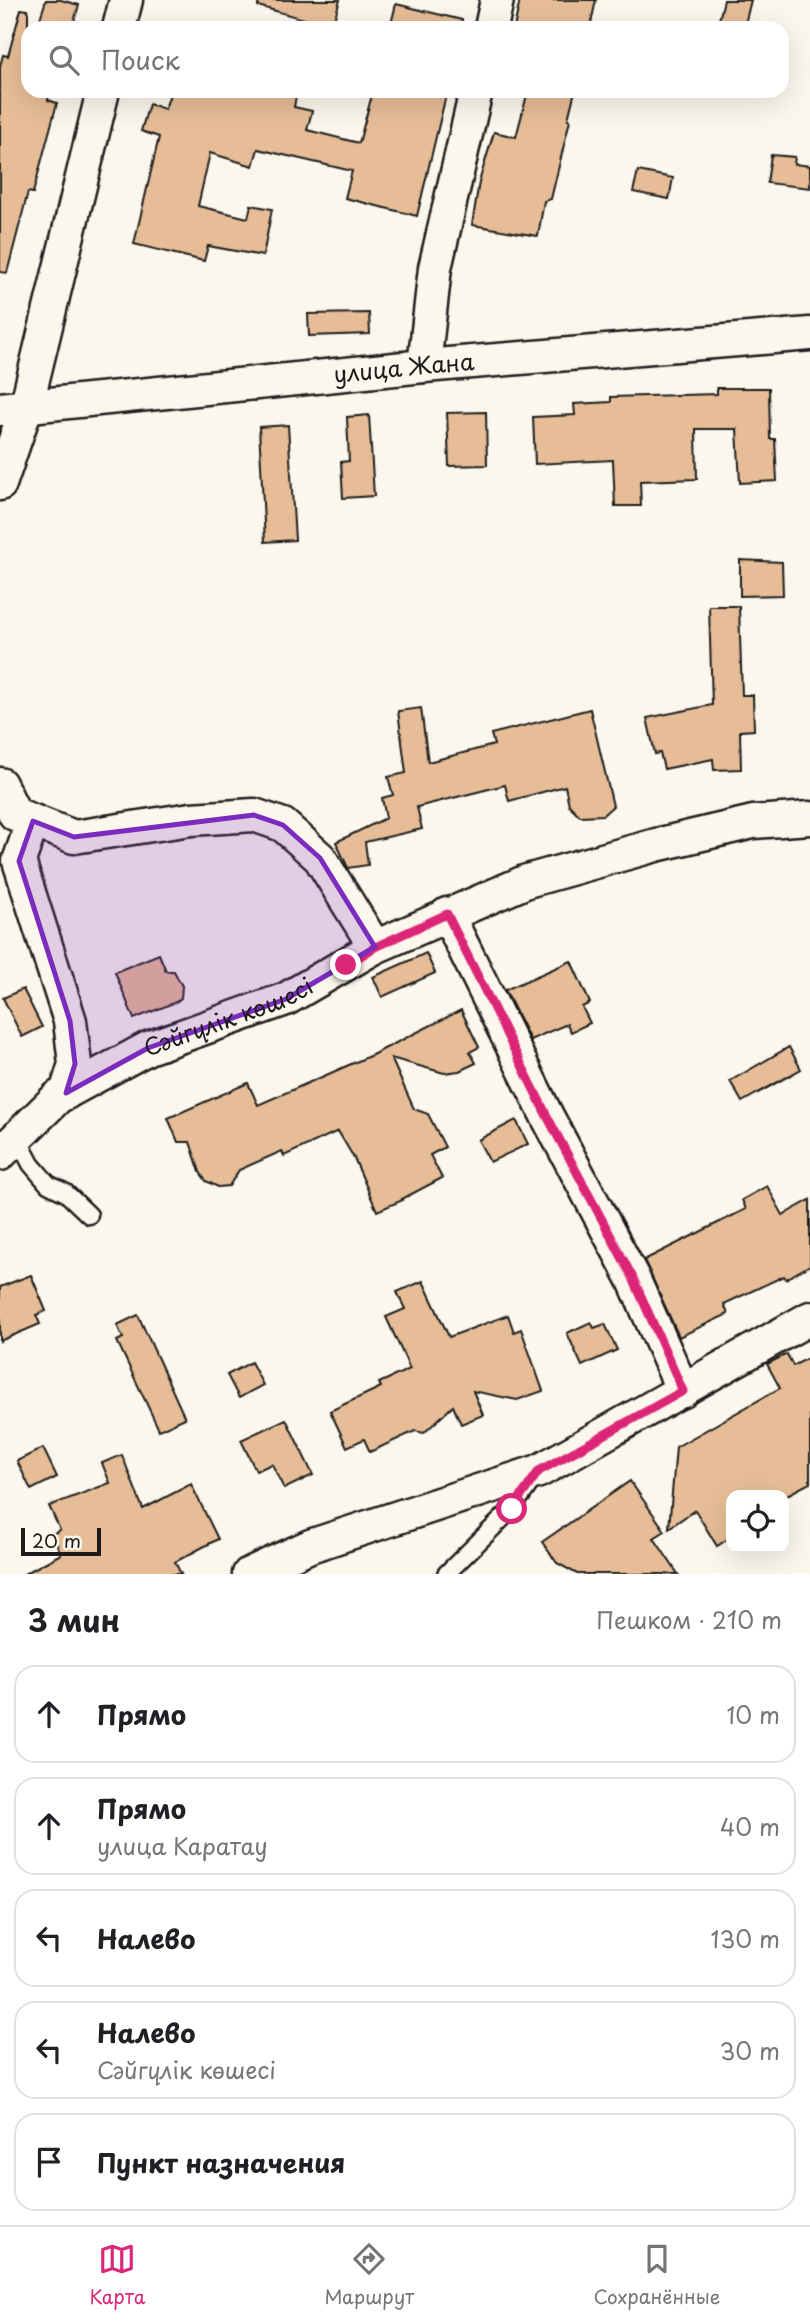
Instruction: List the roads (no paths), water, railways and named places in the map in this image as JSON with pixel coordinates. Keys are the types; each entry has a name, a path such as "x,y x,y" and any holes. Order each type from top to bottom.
{"street":[{"path":"121,21 126,0"},
{"path":"492,21 497,0"},
{"path":"0,484 13,408 101,98"},
{"path":"424,366 435,268 474,98"},
{"name":"улица Жана","path":"13,408 424,366 810,334"},
{"path":"0,784 15,814 74,837 191,819 254,815 283,825 320,858 375,947"},
{"name":"Сәйгүлік көшесі","path":"9,1145 58,1097 148,1048 286,999 375,947 527,881 656,845 753,822 810,818"},
{"path":"33,821 19,861 70,1021 75,1063 66,1093"},
{"path":"447,914 547,1116 633,1278 683,1391"},
{"path":"249,1574 310,1546 539,1471 810,1318"}],"lane":[{"path":"9,1145 32,1164 48,1184 66,1193 89,1216"},
{"path":"446,1574 512,1509 539,1471"}]}
